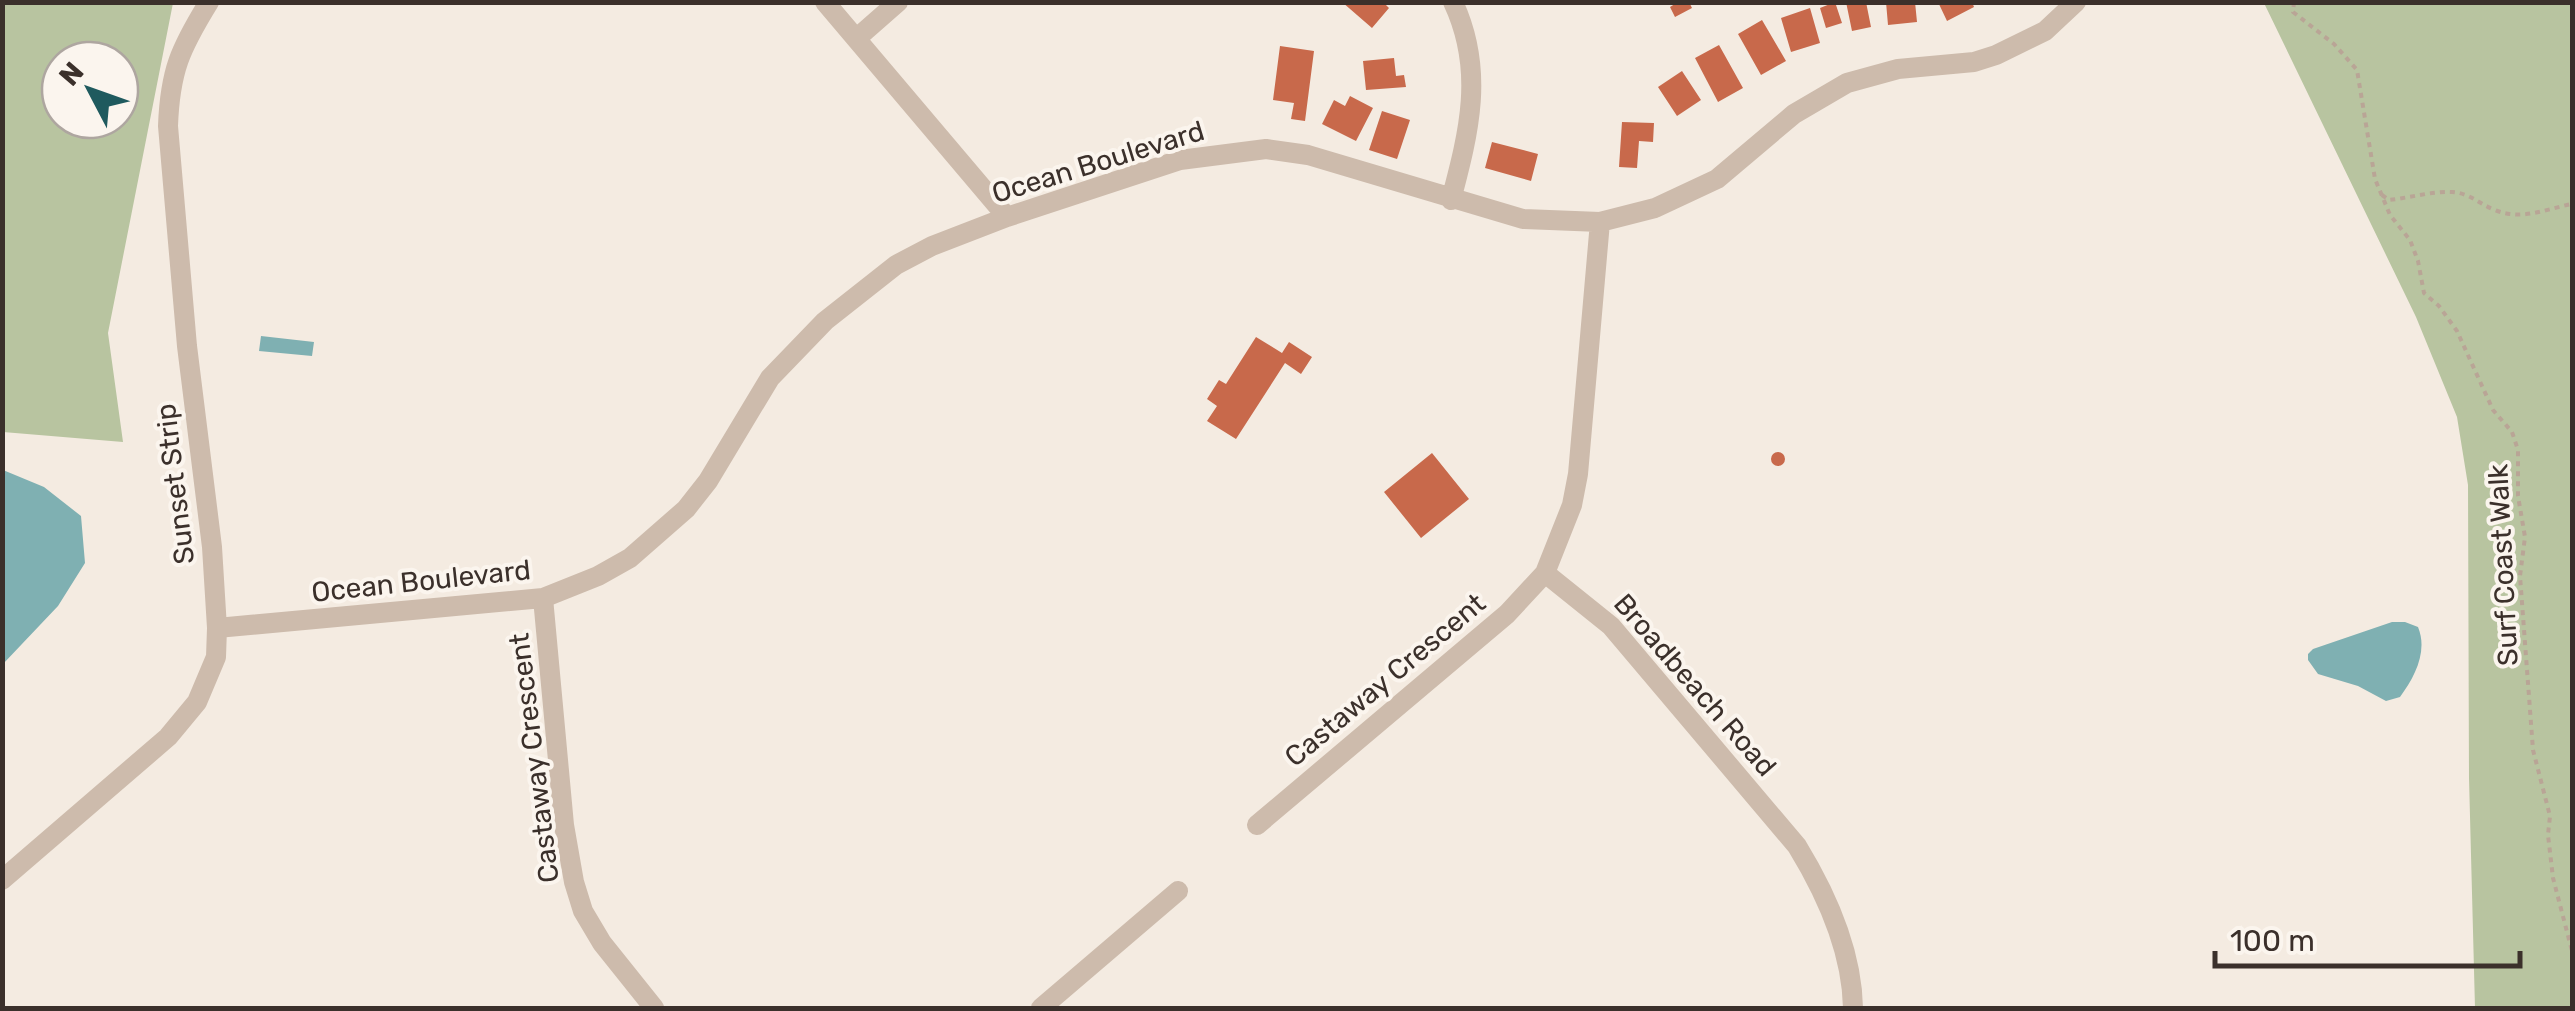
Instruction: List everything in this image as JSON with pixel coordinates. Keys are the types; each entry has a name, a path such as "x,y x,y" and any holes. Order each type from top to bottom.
{"street":[{"name":"Sunset Strip","path":"2,880 152,754 183,721 208,682 216,657 212,548 187,346 168,126 176,59 209,2"},
{"path":"826,2 1007,216"},
{"path":"857,38 898,2"},
{"path":"1450,200 1471,122 1472,94 1468,54 1454,2"},
{"name":"Ocean Boulevard","path":"217,628 542,598 569,590 630,558 686,510 770,378 824,322 896,265 1007,216 1180,160 1266,148 1308,156 1524,219 1600,222 1655,208 1716,179 1794,114 1847,84 1898,69 1962,64 1996,55 2045,30 2076,2"},
{"path":"1545,572 1572,505 1578,474 1600,222"},
{"name":"Castaway Crescent","path":"1257,825 1506,614 1545,572"},
{"name":"Broadbeach Road","path":"1545,572 1611,626 1797,846 1818,880 1834,918 1846,957 1852,1008"},
{"name":"Castaway Crescent","path":"542,598 564,825 574,882 583,911 602,944 654,1008"},
{"path":"1041,1008 1178,891"}],"path":[{"name":"Surf Coast Walk","path":"2294,2 2293,12 2334,44 2357,70 2366,142 2390,215 2410,240 2424,292 2458,331 2493,410 2512,432 2518,450 2518,496 2525,538 2520,576 2532,750 2550,816 2552,878 2572,953 2572,979"},
{"path":"2382,195 2388,200 2448,192 2469,195 2485,206 2514,216 2572,204"}],"green space":[{"path":"2,3 173,3 108,333 123,442 3,432"},
{"path":"2264,3 2572,3 2572,1008 2475,1008 2468,485 2457,417 2416,317"}],"water":[{"path":"261,336 314,342 312,356 259,351"},
{"path":"3,470 44,487 81,516 85,563 58,606 3,664"},
{"path":"2392,622 2418,627 2422,645 2411,681 2400,697 2386,701 2358,686 2318,674 2308,660 2313,649"}],"building":[{"path":"1342,2 1383,2 1389,8 1372,28"},
{"path":"1689,2 1692,8 1675,17 1670,7"},
{"path":"1835,2 1842,23 1826,28 1820,8"},
{"path":"1846,2 1866,2 1871,27 1852,31"},
{"path":"1886,2 1915,2 1917,22 1888,25"},
{"path":"1938,2 1972,2 1974,7 1947,21"},
{"path":"1810,8 1820,43 1791,52 1781,18"},
{"path":"1762,20 1786,61 1761,75 1738,34"},
{"path":"1719,45 1743,88 1718,102 1695,58"},
{"path":"1280,46 1314,51 1305,121 1291,119 1294,103 1273,100"},
{"path":"1394,58 1396,76 1404,75 1406,87 1366,90 1363,61"},
{"path":"1682,71 1701,100 1677,116 1658,87"},
{"path":"1350,96 1373,108 1356,141 1322,124 1334,100 1345,106"},
{"path":"1382,111 1410,120 1397,159 1369,150"},
{"path":"1622,122 1654,123 1653,142 1639,141 1637,168 1619,167"},
{"path":"1492,142 1538,154 1531,181 1485,168"},
{"path":"1256,337 1282,353 1289,342 1312,357 1301,374 1285,363 1236,439 1207,421 1217,406 1207,399 1219,380 1226,384"},
{"path":"1778,452 1785,459 1778,466 1771,459"},
{"path":"1432,453 1469,499 1421,538 1384,492"}]}
